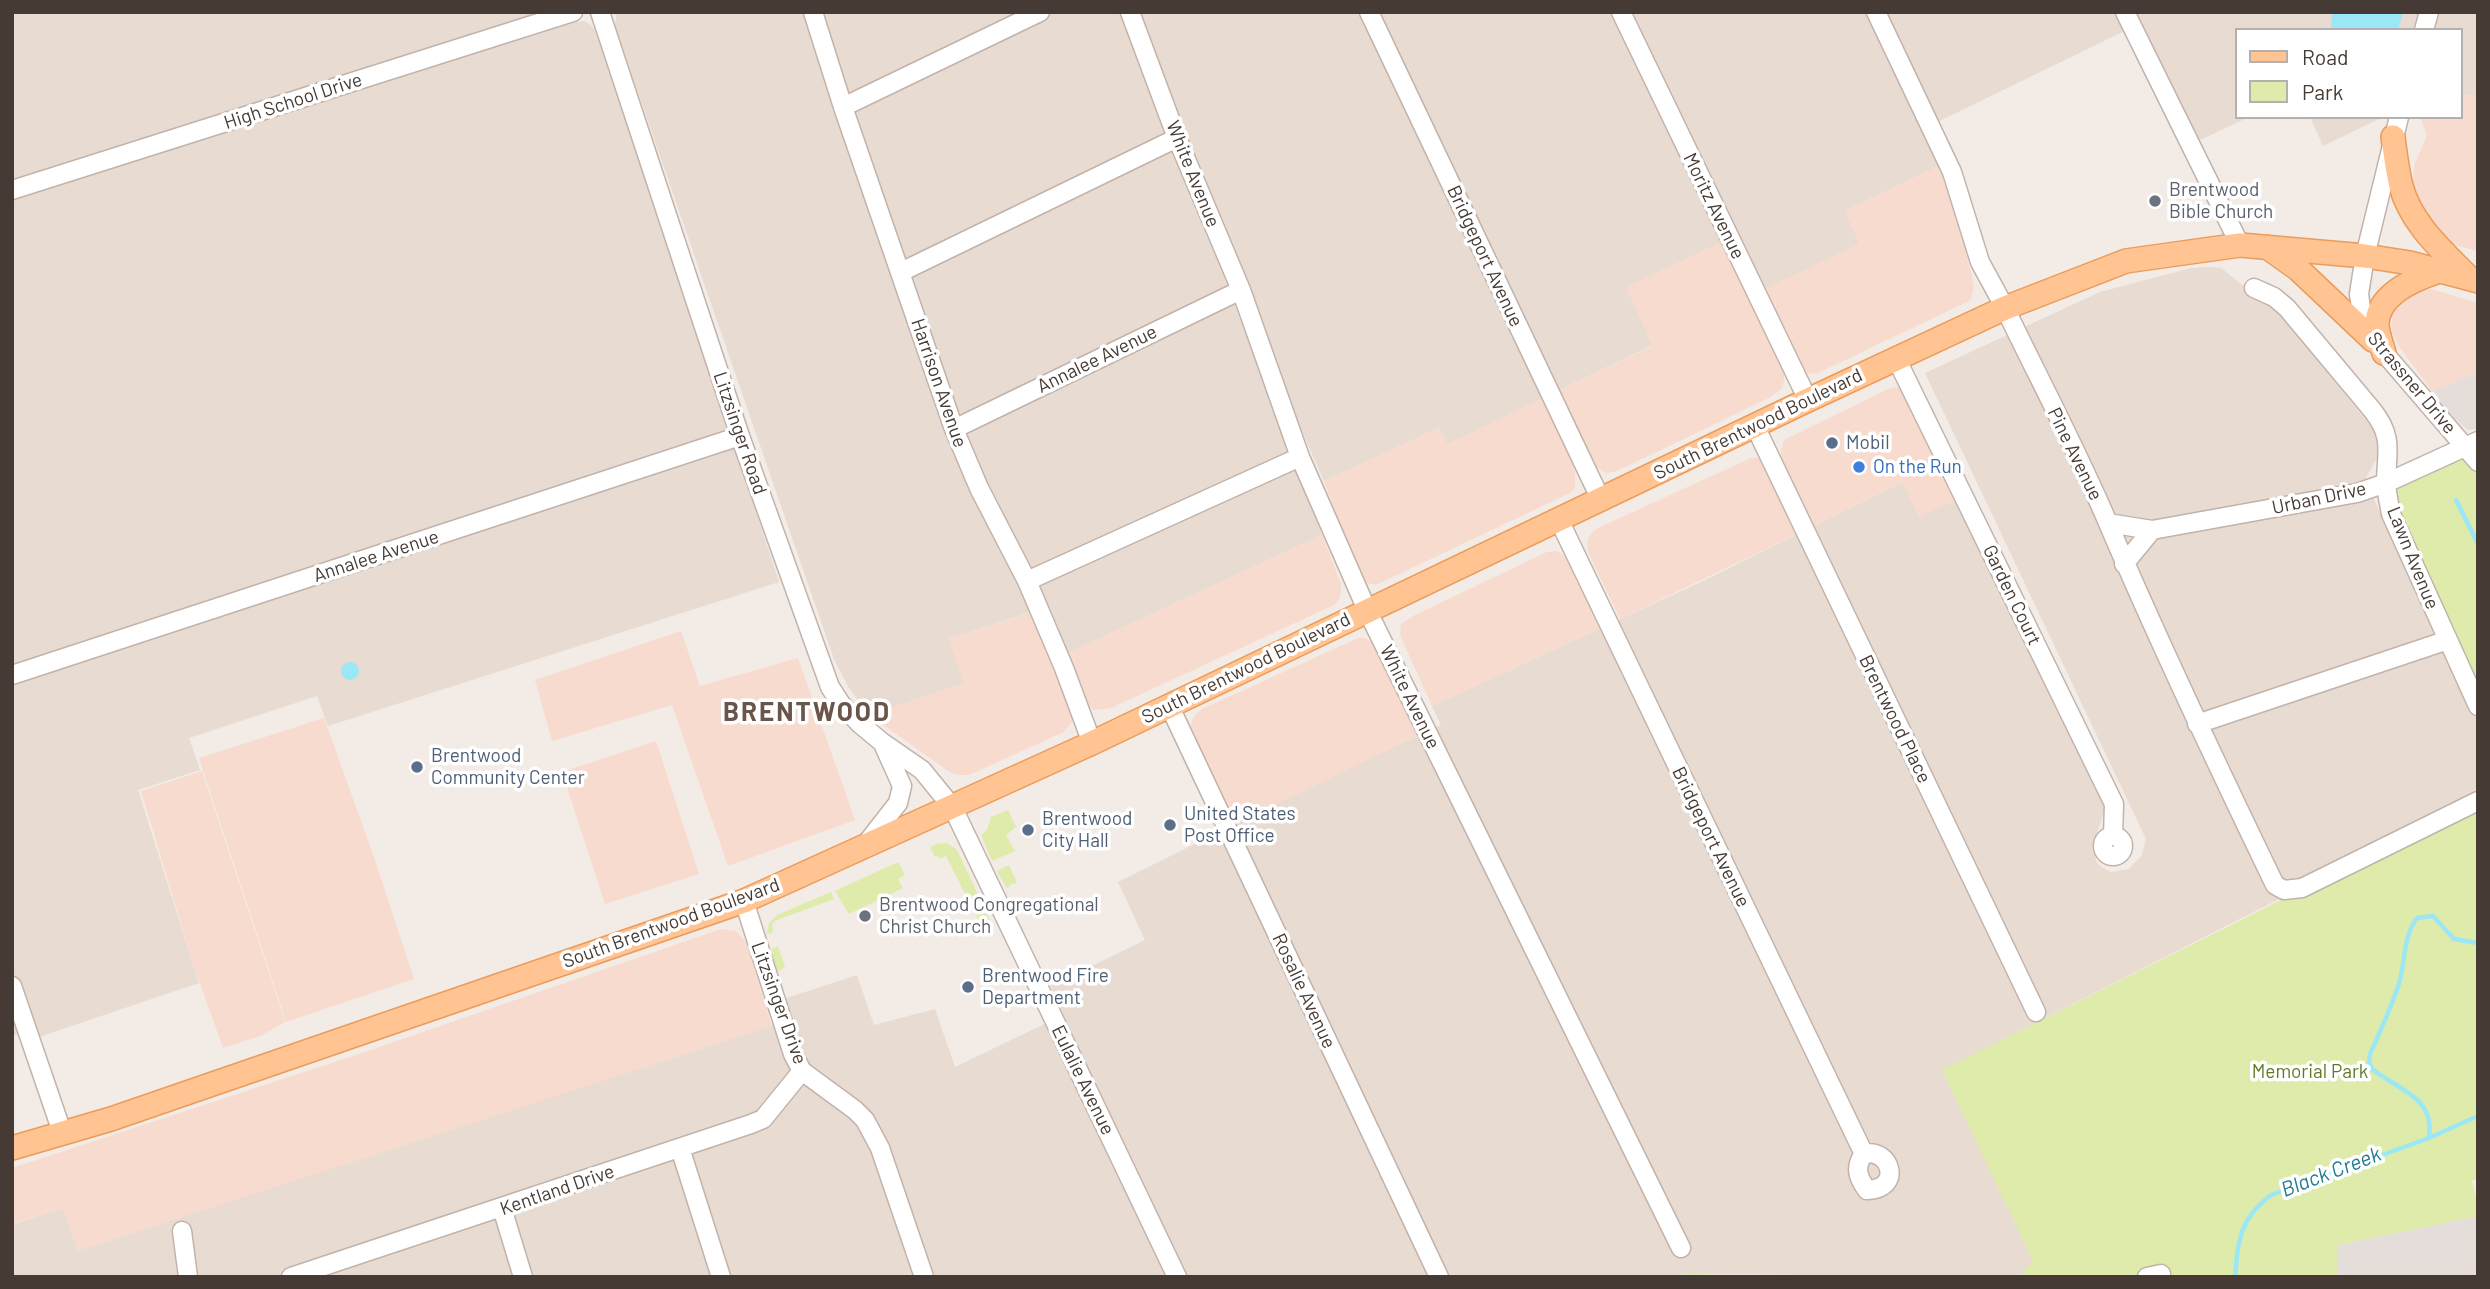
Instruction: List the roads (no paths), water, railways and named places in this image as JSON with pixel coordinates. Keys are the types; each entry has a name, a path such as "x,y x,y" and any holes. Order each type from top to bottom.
{"main road":[{"path":"2396,127 2400,186 2413,214 2424,231 2473,280"},
{"name":"South Brentwood Boulevard","path":"12,1148 111,1119 744,901 1092,743 1896,358 2005,308 2126,261 2240,245 2365,256 2473,280"},
{"path":"2267,247 2298,269 2378,347"},
{"path":"2378,347 2378,316 2382,306 2410,283 2439,271"}],"street":[{"name":"High School Drive","path":"12,190 573,12"},
{"name":"Litzsinger Road","path":"600,12 740,436 830,687 841,704 860,724 922,770 953,808"},
{"name":"Harrison Avenue","path":"813,12 842,107 954,429 979,488 1027,581 1092,743"},
{"path":"842,107 1040,12"},
{"name":"White Avenue","path":"1130,12 1177,138 1241,290 1300,457 1367,610 1681,1248"},
{"name":"Bridgeport Avenue","path":"1369,12 1601,500"},
{"name":"Moritz Avenue","path":"1620,12 1808,400"},
{"name":"Pine Avenue","path":"1876,12 1952,172 1980,262 2005,308 2108,523 2197,724 2274,885 2284,890 2302,888 2478,801"},
{"path":"2125,12 2240,245"},
{"name":"Strassner Drive","path":"2396,127 2365,256 2359,294 2362,315 2378,347 2471,444 2478,462"},
{"path":"901,272 1177,138"},
{"name":"Lawn Avenue","path":"2254,288 2274,297 2287,308 2385,429 2389,449 2386,483 2390,514 2478,706"},
{"name":"Annalee Avenue","path":"954,429 1241,290"},
{"name":"Garden Court","path":"1896,358 2113,804 2113,836"},
{"name":"Brentwood Place","path":"1755,425 2036,1012"},
{"name":"Annalee Avenue","path":"12,675 740,436"},
{"name":"Urban Drive","path":"2108,523 2152,530 2357,493 2386,483 2471,444"},
{"path":"1027,581 1300,457"},
{"name":"Bridgeport Avenue","path":"1559,520 1864,1154"},
{"path":"2124,564 2152,530"},
{"path":"2197,724 2448,640"},
{"name":"Rosalie Avenue","path":"1169,705 1439,1277"},
{"path":"863,848 898,803 902,786 883,743"},
{"name":"Eulalie Avenue","path":"953,808 1177,1277"},
{"name":"Litzsinger Drive","path":"744,901 793,1054 802,1071 855,1110 871,1130 880,1148 924,1277"},
{"path":"12,986 62,1132"},
{"name":"Kentland Drive","path":"291,1277 341,1269 502,1208 763,1119 802,1071"},
{"path":"680,1148 721,1277"},
{"path":"502,1208 523,1277"},
{"path":"182,1231 188,1277"}],"water":[{"path":"2332,12 2403,12 2399,28 2331,28"},
{"path":"350,662 356,665 359,671 356,677 350,680 344,677 341,671 344,665"}],"waterway":[{"path":"2456,500 2478,544"},
{"path":"2429,1138 2426,1112 2420,1103 2372,1069 2370,1054 2398,987 2409,934 2417,918 2433,916 2454,939 2478,943"},
{"name":"Black Creek","path":"2235,1277 2242,1231 2253,1212 2271,1195 2429,1138 2478,1116"}],"place":[{"name":"Brentwood Bible Church","path":"2155,201"},
{"name":"Mobil","path":"1832,443"},
{"name":"On the Run","path":"1859,467"},
{"name":"Brentwood Community Center","path":"417,767"},
{"name":"United States Post Office","path":"1170,825"},
{"name":"Brentwood City Hall","path":"1028,830"},
{"name":"Brentwood Congregational Christ Church","path":"865,916"},
{"name":"Brentwood Fire Department","path":"968,987"}],"district":[{"name":"BRENTWOOD","path":"807,712"}],"park label":[{"name":"Memorial Park","path":"2310,1072"}]}
